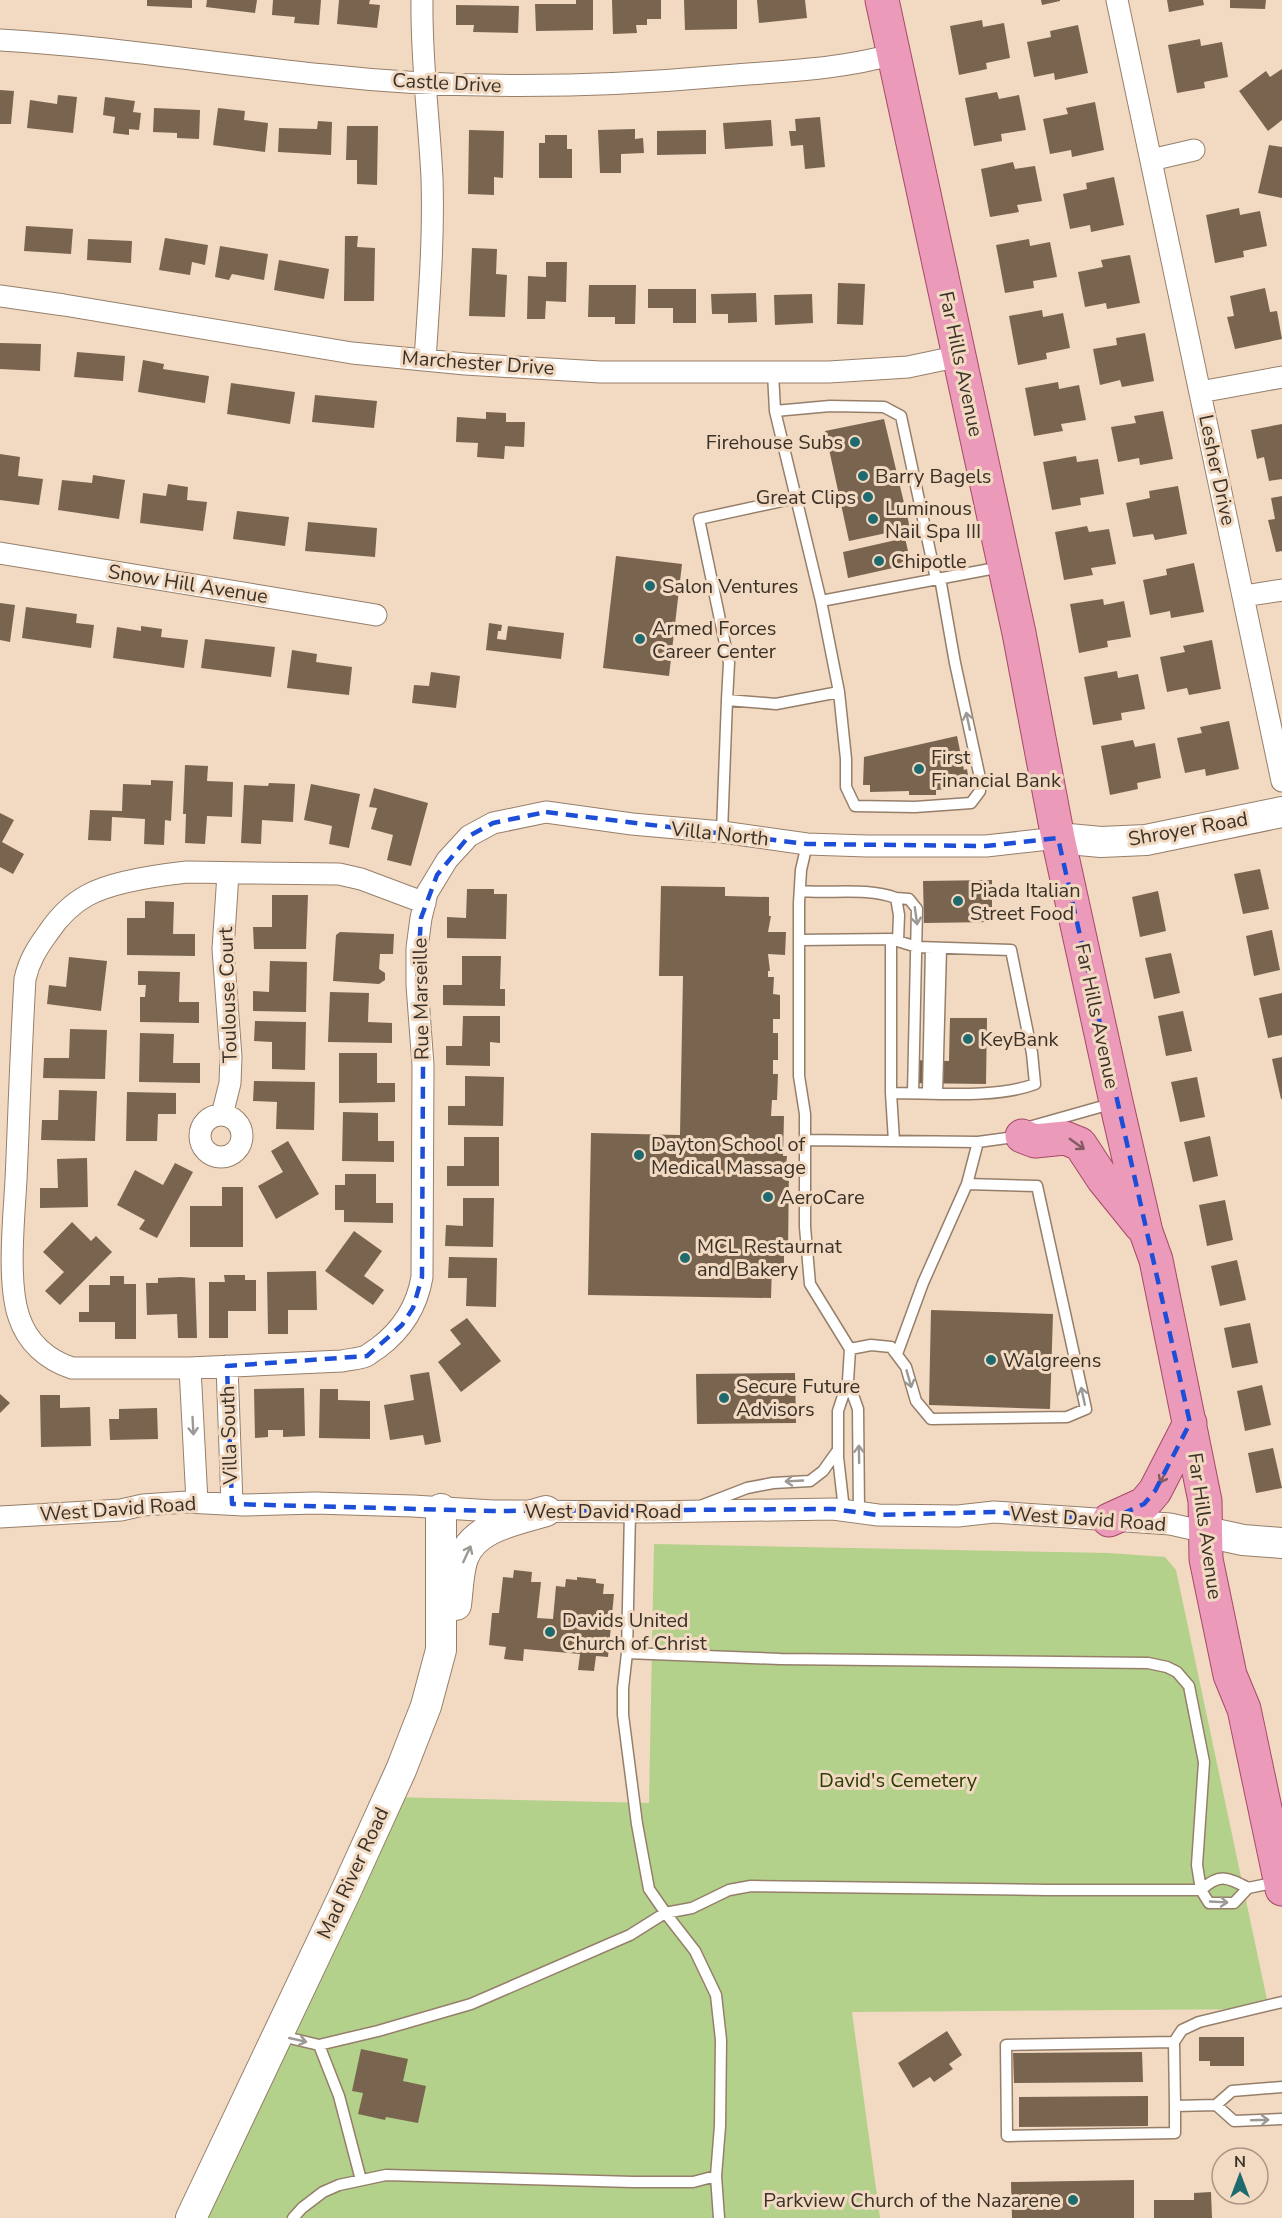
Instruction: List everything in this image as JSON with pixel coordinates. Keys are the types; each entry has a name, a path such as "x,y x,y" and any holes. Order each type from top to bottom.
{"main road":[{"name":"Far Hills Avenue","path":"882,0 960,356 1058,838 1146,1232 1156,1260 1205,1501 1206,1559 1230,1675 1244,1709 1281,1885"},
{"path":"1022,1136 1035,1141 1065,1138 1075,1140 1083,1146 1103,1179 1146,1232"},
{"path":"1108,1520 1144,1504 1155,1491 1190,1423"}],"street":[{"path":"422,0 424,83 432,176 433,226 424,360"},
{"name":"Lesher Drive","path":"1117,0 1282,781"},
{"name":"Castle Drive","path":"0,40 130,51 326,76 509,86 675,81 818,68 894,54"},
{"path":"1151,160 1194,150"},
{"name":"Marchester Drive","path":"0,296 352,353 465,364 600,372 773,373 908,367 960,356"},
{"path":"1200,392 1282,377"},
{"name":"Snow Hill Avenue","path":"0,553 376,615"},
{"path":"1244,596 1282,590"},
{"name":"Villa North","path":"425,903 427,893 447,860 469,836 493,823 546,812 807,844 986,846 1058,838"},
{"name":"Shroyer Road","path":"1058,838 1101,842 1146,840 1282,812"},
{"name":"Rue Marseille","path":"187,872 339,874 361,879 425,903 417,948 417,985 423,1065 422,1277 413,1308 402,1325 386,1342 367,1356 342,1361 190,1368 72,1368 58,1364 39,1350 20,1319 14,1283 13,1228 25,979 34,952 56,922 70,907 88,895 109,888 187,872"},
{"name":"Toulouse Court","path":"222,1115 230,1083 231,1057 223,949 228,874"},
{"name":"Villa South","path":"227,1366 232,1504"},
{"name":"Villa South","path":"190,1368 197,1502"},
{"name":"West David Road","path":"0,1517 121,1510 143,1504 197,1502 369,1504 441,1509 546,1511 851,1511 878,1515 958,1516 994,1512 1170,1524 1206,1532"},
{"name":"Mad River Road","path":"191,2218 401,1770 426,1706 441,1650 441,1509"},
{"path":"441,1650 454,1620 463,1558 472,1543 492,1528 546,1511"},
{"path":"1206,1532 1243,1540 1282,1543"}],"lane":[{"path":"773,373 775,411 821,601 839,692 846,759 846,787 855,806 915,807 972,803 980,791 980,778 901,416 884,407 830,406 775,411"},
{"path":"722,832 729,663 699,519 796,498"},
{"path":"821,601 1004,566"},
{"path":"727,700 776,704 839,692"},
{"path":"807,844 800,891 798,1076 805,1114 805,1227 810,1284 850,1349 849,1381 838,1411 838,1450 851,1511"},
{"path":"800,891 872,892 909,899 917,909 928,948 925,1093"},
{"path":"894,1141 891,1093 895,940 899,915 896,898"},
{"path":"799,940 895,940 928,948 1011,950 1032,1053 1035,1084 1022,1089 991,1093 891,1093"},
{"path":"925,1093 928,948"},
{"path":"805,1140 978,1142 1022,1136 1029,1127 1116,1102"},
{"path":"897,1354 923,1283 968,1184 978,1142"},
{"path":"850,1349 871,1345 891,1347 906,1367 916,1401 932,1419 1067,1417 1086,1409 1037,1186 968,1184"},
{"path":"849,1381 858,1409 851,1511"},
{"path":"686,1511 747,1488 772,1483 810,1480 823,1471 838,1450"},
{"path":"630,1512 627,1653 623,1715 637,1824 649,1889 695,1951 716,1995 721,2040 720,2126 716,2176 719,2218"},
{"path":"627,1653 780,1659 1148,1663 1167,1667 1177,1672 1189,1686 1204,1762 1197,1865 1201,1890 1209,1903 1234,1903 1248,1888"},
{"path":"277,2036 319,2045 378,2031 471,2004 630,1935 665,1913 692,1908 729,1890 752,1886 1201,1890 1211,1880 1229,1878 1248,1888 1281,1885"},
{"path":"1174,2042 1006,2045 1007,2136 1175,2133 1174,2042 1182,2030 1199,2022 1282,2002"},
{"path":"319,2045 339,2096 361,2180"},
{"path":"1175,2106 1216,2104 1232,2091 1282,2087"},
{"path":"1216,2104 1234,2121 1282,2119"},
{"path":"293,2218 323,2192 339,2185 386,2175 693,2182 716,2176"}],"highlighted area":[{"path":"546,812 807,844 986,846 1058,838 1190,1423 1155,1491 1144,1504 1109,1520 994,1512 878,1515 833,1509 493,1511 232,1504 227,1366 367,1356 402,1325 413,1308 422,1277 423,1065 417,985 421,918 437,875 469,836 493,823"}],"green space":[{"name":"David's Cemetery","path":"654,1544 1108,1553 1165,1557 1176,1570 1269,2009 852,2012 880,2218 191,2218 389,1797 649,1803"}],"building":[{"path":"147,0 192,0 192,8 147,6"},
{"path":"207,0 257,0 255,13 206,7"},
{"path":"273,0 321,0 319,25 294,23 295,17 272,15"},
{"path":"339,0 370,0 369,4 380,5 377,28 337,24"},
{"path":"576,0 593,0 593,30 536,31 535,4 576,4"},
{"path":"612,0 661,0 661,19 647,19 647,25 636,25 637,33 613,34"},
{"path":"684,0 737,0 737,29 685,30"},
{"path":"757,0 805,0 807,18 759,23"},
{"path":"1041,0 1060,0 1060,1 1042,5"},
{"path":"1167,0 1203,0 1204,5 1169,12"},
{"path":"1230,0 1266,0 1265,9 1230,8"},
{"path":"456,5 519,6 518,33 473,32 474,25 456,25"},
{"path":"982,20 983,27 1004,23 1010,58 986,63 987,69 959,75 950,26"},
{"path":"1078,25 1088,73 1055,80 1054,73 1034,77 1027,42 1051,37 1050,31"},
{"path":"1200,39 1201,46 1222,42 1228,77 1204,82 1205,88 1177,93 1168,45"},
{"path":"1282,69 1282,120 1268,131 1239,91 1266,71 1270,77"},
{"path":"0,90 14,91 11,124 0,124"},
{"path":"997,92 999,99 1019,95 1026,130 1001,134 1002,141 974,146 965,98"},
{"path":"58,95 77,97 73,133 27,128 30,100 57,104"},
{"path":"105,97 135,101 133,112 141,113 139,130 129,129 129,135 113,133 115,117 103,115"},
{"path":"1095,102 1104,150 1072,157 1071,150 1050,154 1043,119 1068,114 1066,108"},
{"path":"154,108 200,110 199,139 177,138 177,133 153,132"},
{"path":"218,108 245,111 244,120 268,123 265,152 213,145"},
{"path":"820,117 825,167 805,169 803,145 791,146 789,131 796,131 795,119"},
{"path":"771,120 773,146 725,149 723,123"},
{"path":"318,121 332,122 331,155 278,152 279,128 317,129"},
{"path":"347,126 378,126 377,185 357,184 357,160 346,160"},
{"path":"635,129 635,139 643,138 644,153 621,154 621,173 600,173 598,130"},
{"path":"469,130 504,131 503,178 494,177 494,195 468,194"},
{"path":"706,130 706,154 657,155 657,131"},
{"path":"545,135 567,135 567,149 572,149 572,178 539,178 539,143 545,143"},
{"path":"1269,145 1282,147 1282,198 1258,193"},
{"path":"1013,162 1015,169 1035,166 1042,201 1017,205 1019,212 990,217 981,169"},
{"path":"1114,177 1124,225 1091,232 1090,225 1070,229 1063,194 1087,189 1086,183"},
{"path":"1239,208 1240,215 1260,211 1267,246 1243,251 1244,257 1215,263 1206,215"},
{"path":"26,226 73,229 71,254 24,251"},
{"path":"345,236 358,236 357,247 375,248 374,301 344,301"},
{"path":"165,238 208,245 205,265 192,262 190,275 159,270"},
{"path":"88,239 132,241 131,263 87,260"},
{"path":"1029,239 1030,246 1050,242 1057,277 1033,281 1034,288 1005,293 996,245"},
{"path":"220,246 268,254 264,280 232,274 229,280 215,277"},
{"path":"472,248 497,249 496,274 507,275 505,317 469,316"},
{"path":"1130,255 1140,303 1107,309 1106,303 1085,307 1078,272 1103,267 1101,260"},
{"path":"279,260 329,269 324,299 274,290"},
{"path":"546,262 567,262 566,302 546,301 545,319 527,319 528,276 546,277"},
{"path":"838,283 865,284 863,325 837,324"},
{"path":"589,285 636,285 635,324 615,324 615,317 588,317"},
{"path":"1265,288 1270,312 1277,311 1282,339 1235,349 1227,317 1234,316 1230,296"},
{"path":"648,289 696,289 696,323 673,323 673,308 648,308"},
{"path":"756,293 757,322 728,323 728,314 712,314 711,294"},
{"path":"812,294 813,323 775,325 774,295"},
{"path":"1042,310 1043,317 1063,313 1070,348 1046,353 1047,359 1018,365 1009,316"},
{"path":"1145,333 1154,381 1122,387 1120,380 1100,385 1093,349 1117,345 1116,338"},
{"path":"0,343 41,344 40,371 0,369"},
{"path":"77,352 125,356 123,381 74,377"},
{"path":"143,360 164,364 163,369 209,376 205,403 138,392"},
{"path":"1058,382 1059,389 1079,385 1086,420 1061,424 1063,431 1034,436 1025,388"},
{"path":"231,383 295,392 290,424 227,414"},
{"path":"315,395 377,401 374,428 312,422"},
{"path":"1163,411 1173,459 1140,465 1139,458 1118,462 1111,427 1136,423 1134,416"},
{"path":"486,412 506,413 506,422 525,422 524,447 505,446 504,459 477,457 478,443 456,442 457,417 486,419"},
{"path":"884,419 910,528 849,541 825,431"},
{"path":"1282,424 1282,479 1269,481 1264,457 1257,459 1251,430"},
{"path":"0,454 20,457 18,476 43,479 39,505 0,500"},
{"path":"1076,456 1077,462 1098,459 1104,494 1080,498 1081,505 1052,510 1043,462"},
{"path":"93,475 125,480 119,519 58,510 62,480 92,483"},
{"path":"168,484 188,487 187,500 207,502 203,531 140,523 143,493 166,496"},
{"path":"1178,486 1187,534 1155,540 1153,534 1133,537 1126,503 1150,498 1149,491"},
{"path":"1282,496 1282,551 1276,552 1268,520 1275,519 1271,498"},
{"path":"237,511 289,517 285,546 233,539"},
{"path":"308,522 377,528 375,557 305,551"},
{"path":"1087,526 1089,532 1109,529 1116,564 1091,568 1093,575 1064,580 1055,532"},
{"path":"905,538 911,564 848,578 843,552"},
{"path":"616,556 682,564 669,676 603,668"},
{"path":"1194,563 1204,612 1171,618 1170,611 1150,615 1143,580 1167,575 1166,569"},
{"path":"1103,599 1104,605 1124,601 1131,637 1107,641 1108,647 1079,653 1070,604"},
{"path":"0,603 15,605 10,642 0,640"},
{"path":"26,607 77,614 76,623 94,625 91,648 22,638"},
{"path":"489,623 502,625 497,639 506,640 508,626 564,633 561,659 486,650"},
{"path":"141,626 162,629 161,637 188,640 184,668 113,658 117,627 141,631"},
{"path":"205,639 275,647 271,677 201,668"},
{"path":"1212,640 1221,689 1189,695 1187,688 1167,692 1160,657 1185,652 1183,646"},
{"path":"292,650 317,654 316,662 352,667 349,695 287,688"},
{"path":"1117,671 1118,678 1138,674 1145,709 1121,713 1122,720 1093,725 1084,677"},
{"path":"431,672 460,676 456,708 412,703 414,685 429,686"},
{"path":"1229,721 1239,769 1206,776 1205,769 1185,773 1177,738 1202,733 1200,727"},
{"path":"957,736 970,787 936,790 936,795 909,795 909,791 870,792 870,785 863,785 864,757"},
{"path":"1133,740 1135,747 1155,743 1161,778 1137,783 1138,789 1110,795 1101,746"},
{"path":"185,765 208,766 207,781 233,782 232,817 207,816 205,844 185,843 186,814 183,814"},
{"path":"151,780 173,781 171,821 165,820 164,845 144,844 145,819 112,817 111,841 88,840 90,810 122,811 123,784 151,785"},
{"path":"269,783 295,784 293,822 262,820 261,844 241,843 244,785 268,786"},
{"path":"311,784 360,794 349,848 329,844 332,826 304,820"},
{"path":"374,788 428,803 411,866 387,860 393,835 371,829 377,808 369,807"},
{"path":"0,813 14,820 2,842 24,854 13,874 0,867"},
{"path":"1260,869 1269,909 1243,914 1234,874"},
{"name":"Piada Italian Street Food","path":"992,880 992,922 924,923 923,881"},
{"path":"661,886 725,887 725,896 769,897 769,916 771,916 768,932 786,932 785,955 768,954 770,971 768,971 768,977 774,977 773,994 780,995 780,1019 773,1019 773,1033 778,1033 778,1060 773,1060 773,1074 778,1074 777,1100 772,1100 771,1116 784,1116 783,1156 787,1156 786,1166 789,1166 788,1254 784,1254 784,1265 772,1265 771,1298 588,1295 591,1133 680,1135 683,976 659,976"},
{"path":"467,889 494,889 494,894 507,894 506,939 447,938 447,917 466,918"},
{"path":"1158,891 1166,931 1140,937 1132,897"},
{"path":"272,895 308,895 306,949 254,949 253,927 272,927"},
{"path":"145,901 174,902 173,934 195,934 195,956 127,955 127,918 145,918"},
{"path":"1272,930 1280,970 1254,976 1246,936"},
{"path":"340,932 394,934 393,954 380,954 379,969 385,973 385,980 379,984 333,981 336,935"},
{"path":"1171,953 1180,993 1154,999 1145,958"},
{"path":"462,956 501,956 500,989 505,989 505,1006 443,1005 443,985 462,985"},
{"path":"69,957 107,961 101,1011 47,1004 49,985 66,987"},
{"path":"270,961 307,962 306,1012 253,1011 253,991 269,992"},
{"path":"138,971 180,972 179,1002 199,1002 199,1023 140,1022 140,997 145,997 146,985 138,985"},
{"path":"330,992 369,993 368,1022 392,1023 392,1043 328,1042"},
{"path":"1282,993 1282,1035 1268,1038 1259,998"},
{"path":"1183,1011 1192,1051 1166,1056 1158,1016"},
{"path":"463,1016 500,1016 500,1043 490,1042 490,1066 446,1065 446,1046 462,1046"},
{"name":"KeyBank","path":"950,1018 987,1018 986,1084 909,1083 909,1060 949,1061"},
{"path":"255,1021 306,1022 305,1070 272,1069 272,1042 254,1041"},
{"path":"70,1029 107,1030 105,1079 43,1078 44,1058 69,1058"},
{"path":"140,1033 174,1034 173,1063 200,1063 200,1083 139,1082"},
{"path":"339,1053 377,1053 377,1083 395,1083 395,1102 339,1103"},
{"path":"1282,1057 1282,1099 1281,1099 1272,1059"},
{"path":"465,1076 504,1077 503,1126 448,1125 448,1106 465,1106"},
{"path":"1197,1077 1205,1117 1180,1122 1171,1082"},
{"path":"254,1081 315,1082 314,1130 276,1129 277,1102 253,1101"},
{"path":"59,1090 97,1091 95,1141 41,1140 42,1120 58,1120"},
{"path":"127,1092 176,1093 176,1114 158,1114 157,1141 126,1141"},
{"path":"343,1112 378,1113 378,1141 394,1141 394,1162 342,1161"},
{"path":"1210,1136 1218,1176 1193,1182 1184,1142"},
{"path":"464,1137 499,1137 499,1186 447,1186 447,1166 464,1166"},
{"path":"288,1141 319,1194 276,1219 258,1186 283,1172 271,1151"},
{"path":"87,1158 88,1207 40,1208 40,1188 58,1188 57,1159"},
{"path":"175,1163 193,1172 157,1238 139,1229 145,1220 117,1205 135,1170 163,1185"},
{"path":"345,1174 376,1174 376,1203 393,1203 393,1223 344,1222 344,1210 335,1210 335,1185 345,1185"},
{"path":"222,1187 243,1187 243,1247 190,1247 190,1206 222,1206"},
{"path":"463,1198 494,1198 493,1247 445,1246 446,1225 463,1226"},
{"path":"1225,1200 1233,1240 1207,1246 1199,1205"},
{"path":"72,1222 91,1241 96,1236 112,1252 60,1305 45,1291 64,1272 43,1252"},
{"path":"354,1231 382,1251 364,1276 384,1290 373,1305 325,1271"},
{"path":"449,1257 497,1258 496,1307 466,1306 467,1278 448,1278"},
{"path":"1237,1260 1246,1300 1220,1306 1211,1266"},
{"path":"316,1271 317,1310 288,1310 288,1334 268,1334 267,1272"},
{"path":"224,1275 245,1275 245,1280 256,1280 256,1311 228,1311 228,1338 209,1338 209,1282 225,1282"},
{"path":"110,1276 124,1276 124,1284 136,1284 136,1339 115,1339 115,1322 79,1322 79,1312 89,1312 89,1285 110,1285"},
{"path":"158,1278 195,1278 197,1338 178,1338 177,1314 147,1315 146,1283 158,1283"},
{"name":"Walgreens","path":"931,1310 1053,1314 1050,1409 929,1405"},
{"path":"467,1318 501,1361 461,1392 438,1362 461,1344 450,1330"},
{"path":"1250,1323 1258,1363 1232,1368 1224,1328"},
{"path":"429,1372 441,1442 425,1445 423,1435 390,1440 384,1405 414,1400 410,1375"},
{"path":"795,1373 796,1423 697,1424 696,1374"},
{"path":"1262,1385 1271,1425 1245,1431 1237,1391"},
{"path":"304,1388 305,1436 283,1437 283,1430 268,1430 268,1437 255,1438 254,1389"},
{"path":"320,1389 338,1389 338,1400 370,1401 370,1439 319,1438"},
{"path":"0,1394 10,1403 0,1413"},
{"path":"40,1395 60,1395 60,1408 90,1407 91,1446 41,1447"},
{"path":"157,1408 158,1439 110,1440 109,1419 119,1419 119,1409"},
{"path":"1273,1448 1282,1488 1256,1493 1248,1453"},
{"name":"Davids United Church of Christ","path":"514,1570 532,1572 531,1582 541,1582 537,1618 553,1619 556,1586 565,1587 566,1579 577,1580 577,1577 596,1579 596,1583 604,1584 603,1594 614,1594 608,1657 596,1656 594,1671 578,1670 580,1654 524,1649 523,1661 504,1659 506,1647 489,1645 492,1613 499,1613 503,1577 513,1578"},
{"path":"947,2031 962,2055 949,2064 953,2069 934,2082 930,2077 913,2088 898,2063"},
{"path":"1199,2037 1244,2037 1244,2066 1210,2066 1210,2061 1199,2061"},
{"path":"361,2049 408,2059 403,2081 426,2086 418,2123 386,2117 385,2120 358,2114 363,2093 352,2091"},
{"path":"1142,2052 1143,2082 1014,2083 1013,2053"},
{"path":"1148,2096 1148,2126 1019,2127 1019,2097"},
{"name":"Parkview Church of the Nazarene","path":"1134,2180 1134,2218 1012,2218 1011,2182"},
{"path":"1210,2192 1212,2218 1154,2218 1154,2200 1194,2200 1194,2193"}],"place":[{"name":"Firehouse Subs","path":"855,442"},
{"name":"Barry Bagels","path":"863,476"},
{"name":"Great Clips","path":"868,497"},
{"name":"Luminous Nail Spa III","path":"873,519"},
{"name":"Chipotle","path":"879,561"},
{"name":"Salon Ventures","path":"650,586"},
{"name":"Armed Forces Career Center","path":"640,639"},
{"name":"First Financial Bank","path":"919,769"},
{"name":"Piada Italian Street Food","path":"958,901"},
{"name":"KeyBank","path":"968,1039"},
{"name":"Dayton School of Medical Massage","path":"639,1155"},
{"name":"AeroCare","path":"768,1197"},
{"name":"MCL Restaurnat and Bakery","path":"685,1258"},
{"name":"Walgreens","path":"991,1360"},
{"name":"Secure Future Advisors","path":"724,1398"},
{"name":"Davids United Church of Christ","path":"550,1632"},
{"name":"Parkview Church of the Nazarene","path":"1073,2200"}]}
